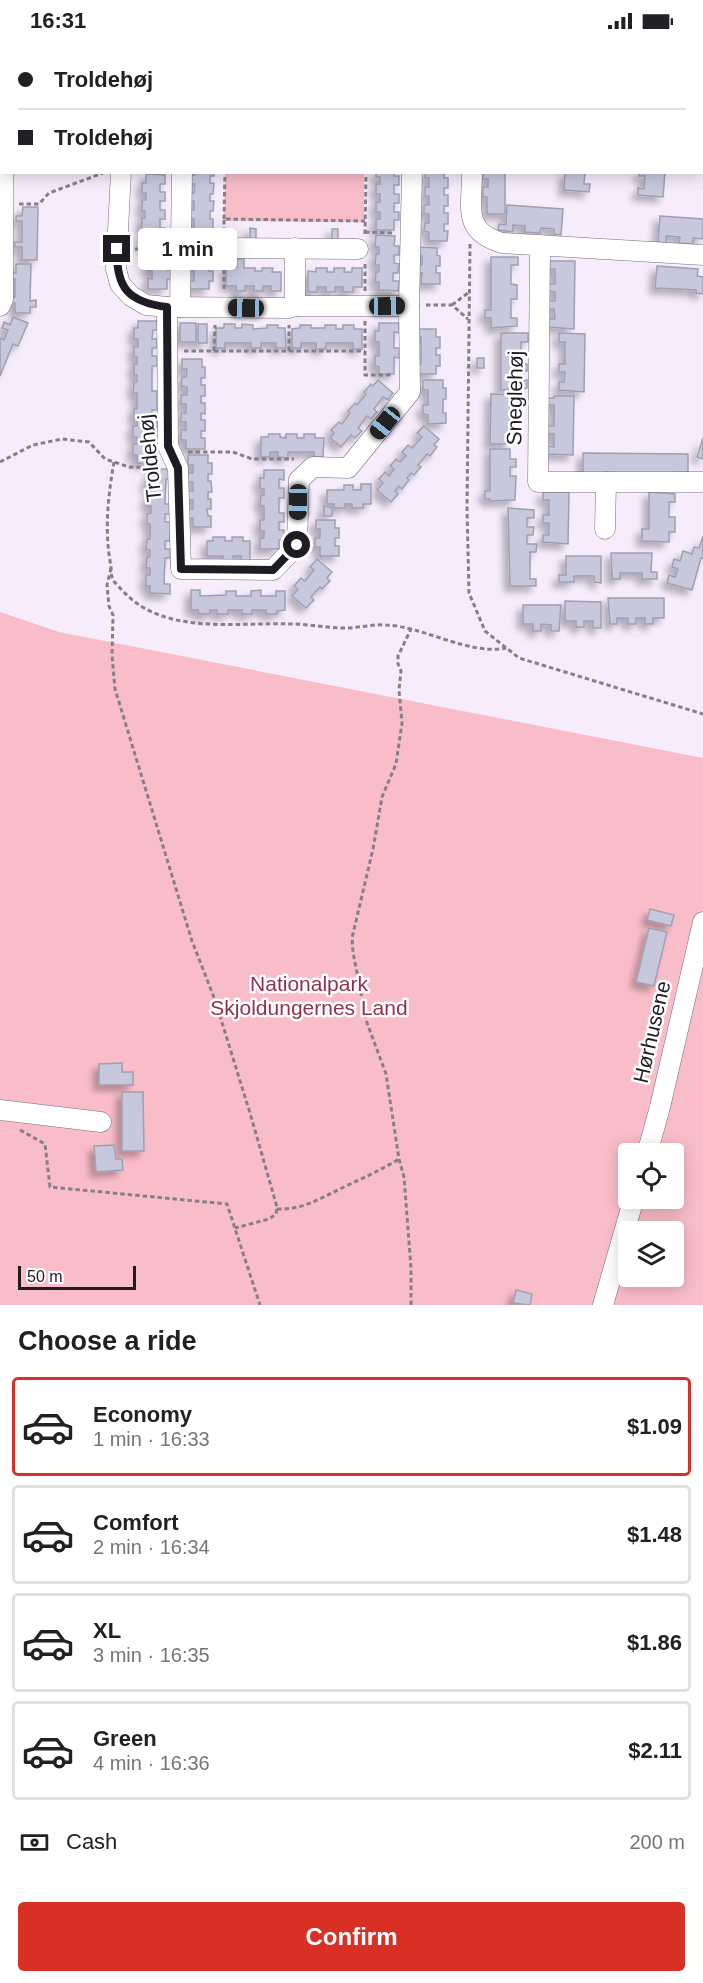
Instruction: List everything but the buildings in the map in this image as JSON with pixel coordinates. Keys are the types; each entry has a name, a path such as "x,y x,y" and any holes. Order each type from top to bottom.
{"street":[{"path":"0,306 3,299 3,174"},
{"path":"121,174 116,269 120,284 130,296 146,304 174,307 409,306"},
{"name":"Troldehøj","path":"182,174 181,240 167,351 168,446 175,460 181,569 273,570 297,545 299,480 312,467"},
{"path":"312,467 348,468 410,392 412,174"},
{"path":"472,174 471,213 474,228 487,239 502,243 540,246 703,255"},
{"path":"226,240 295,248 362,241"},
{"name":"Sneglehøj","path":"540,246 538,482 703,482"},
{"path":"292,307 295,248"},
{"path":"605,529 606,482"},
{"name":"Hørhusene","path":"650,1143 703,922"},
{"path":"0,1110 101,1122"},
{"path":"603,1305 631,1209"}],"path":[{"path":"2,196 39,204 49,193 98,174"},
{"path":"224,219 225,174"},
{"path":"474,228 469,249 467,510 469,592 485,631 519,658 703,714"},
{"path":"362,241 411,233"},
{"path":"117,249 181,240 226,240"},
{"path":"409,306 452,305 469,293"},
{"path":"452,305 469,319"},
{"path":"214,351 215,307"},
{"path":"289,351 292,307"},
{"path":"364,307 365,375 410,375"},
{"path":"167,351 365,351"},
{"path":"0,462 33,445 62,439 89,442 105,459 129,467 233,452 252,459 309,460 312,467"},
{"path":"114,462 107,547 113,579 131,600 148,610 192,623 292,624 347,628 382,624 411,629 470,646 495,650 506,648"},
{"path":"111,568 107,585 109,606 113,615 112,655 115,689 192,941 215,1000 277,1209 276,1214 269,1219 235,1228"},
{"path":"411,629 398,656 401,671 399,690 402,723 396,764 382,797 373,849 352,939 366,1020 386,1074 391,1095 399,1159 405,1177 411,1305"},
{"path":"18,1129 45,1144 50,1187 227,1204 260,1305"},
{"path":"277,1209 291,1210 313,1203 377,1173 399,1159"}],"green space":[{"path":"225,174 364,174 364,222 224,221"},
{"name":"Nationalpark Skjoldungernes Land","path":"0,612 59,632 703,758 703,1305 0,1305"}],"route":[{"path":"117,249 116,269 120,284 130,296 146,304 167,307 168,446 178,468 181,569 273,570 297,545"}]}
